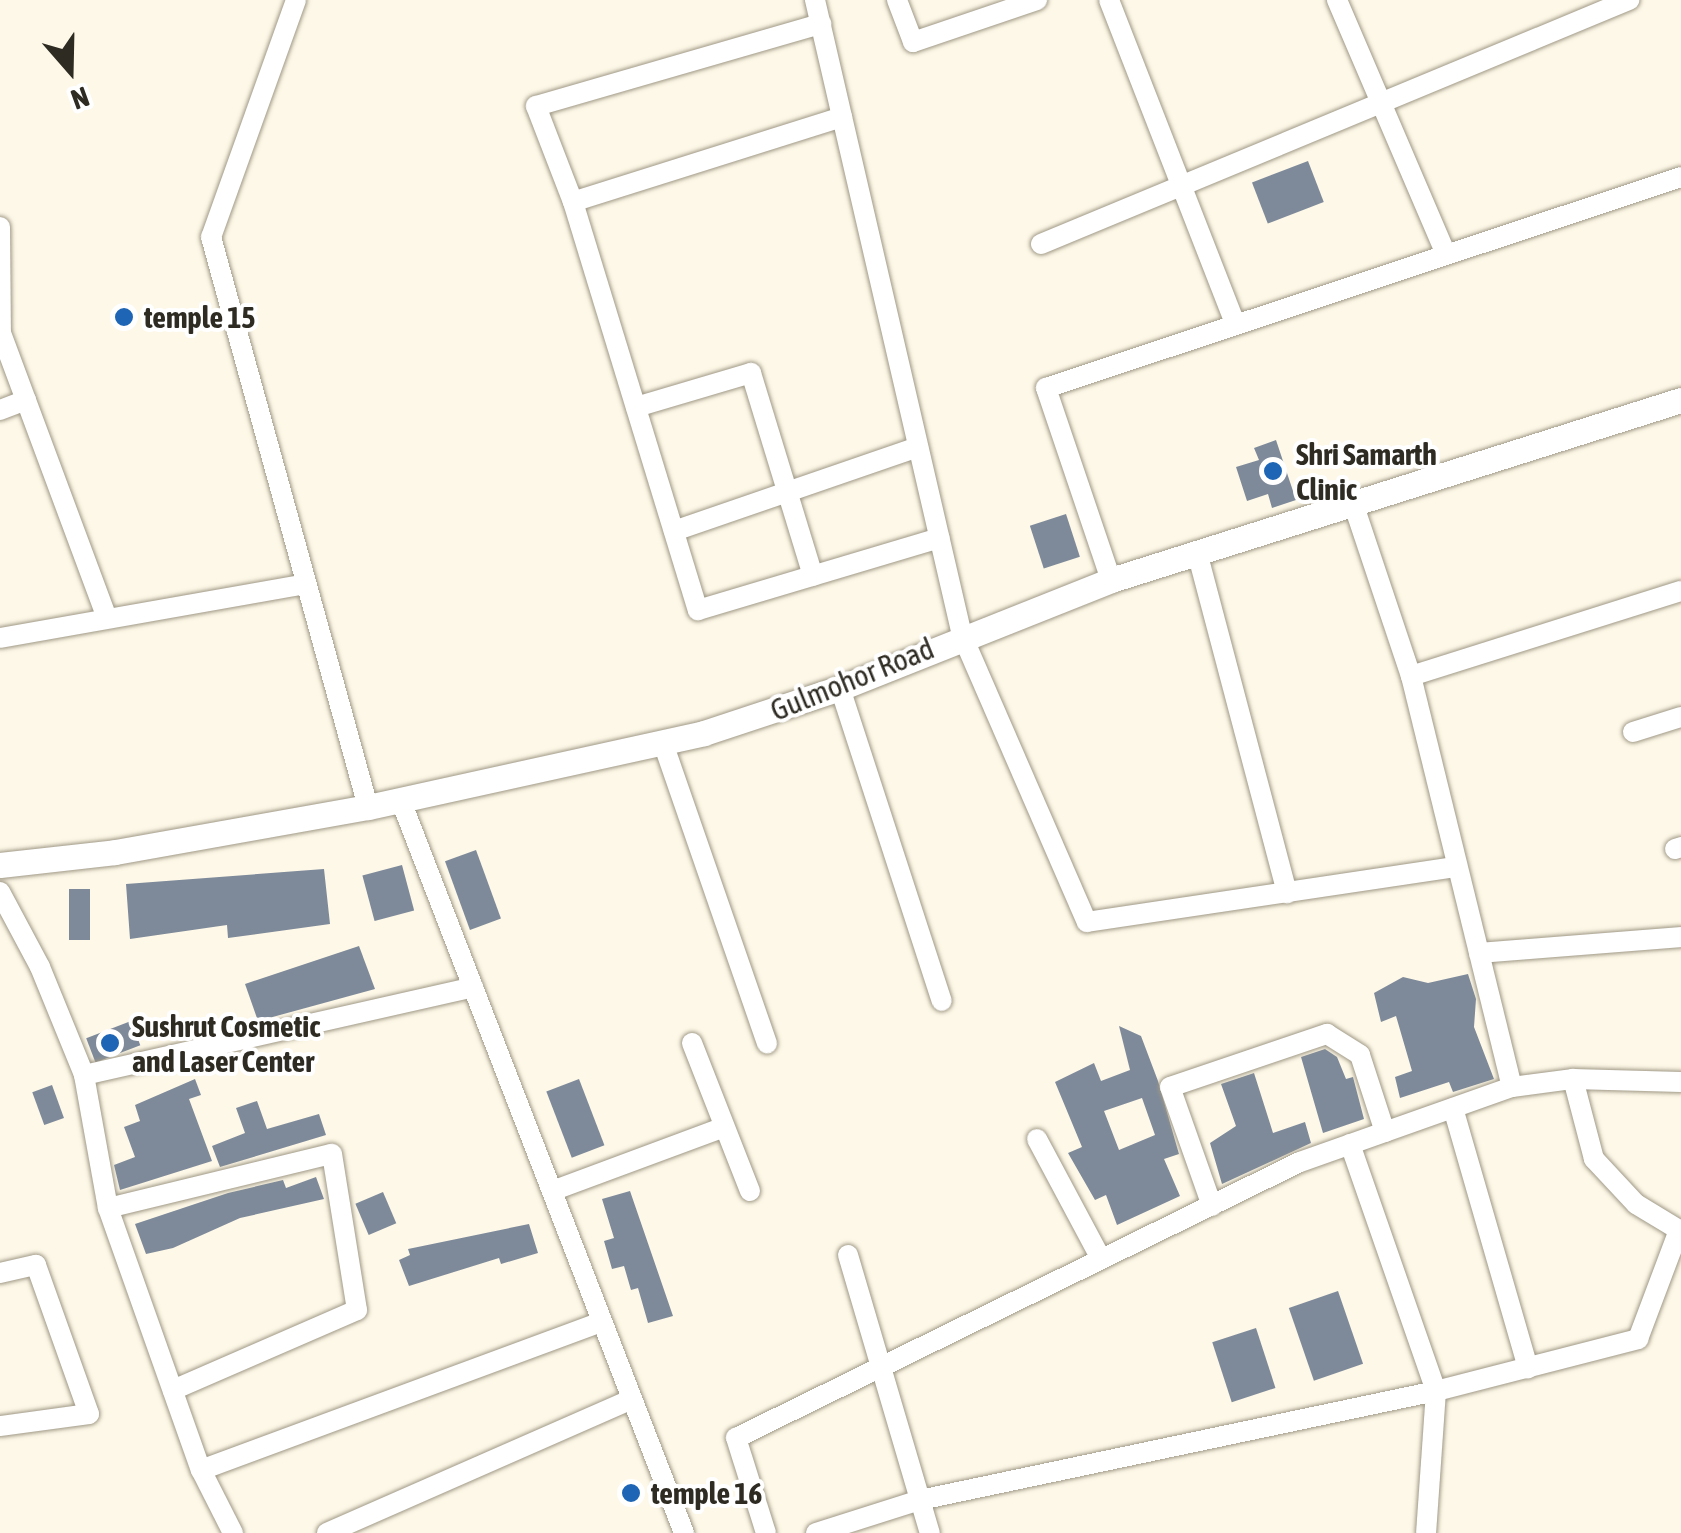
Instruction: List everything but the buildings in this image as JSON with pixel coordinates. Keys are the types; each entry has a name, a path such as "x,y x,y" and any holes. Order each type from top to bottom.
{"street":[{"path":"296,0 211,238 368,807"},
{"path":"815,0 962,635 1087,922 1458,867"},
{"path":"897,0 913,42 1038,0"},
{"path":"1109,0 1235,324"},
{"path":"1337,0 1378,108 1445,252"},
{"path":"1041,244 1178,184 1378,108 1628,0"},
{"path":"820,24 536,106 573,202 698,610 939,538"},
{"path":"573,202 842,117"},
{"path":"1111,580 1046,388 1445,252 1681,178"},
{"path":"0,227 1,334 106,618"},
{"path":"636,407 751,373 813,576"},
{"path":"0,410 26,400"},
{"name":"Gulmohor Road","path":"0,864 115,852 368,807 663,744 840,688 962,635 1111,580 1352,500 1681,400"},
{"path":"674,532 918,446"},
{"path":"1352,500 1411,676 1512,1087"},
{"path":"1196,552 1288,892"},
{"path":"0,638 306,584"},
{"path":"1411,676 1681,591"},
{"path":"840,688 942,1001"},
{"path":"1633,732 1681,716"},
{"path":"663,744 766,1043"},
{"path":"401,800 684,1533"},
{"path":"0,892 40,967 84,1075 108,1208 201,1470 233,1533"},
{"path":"1478,953 1681,937"},
{"path":"84,1075 473,987"},
{"path":"1212,1206 1170,1088 1327,1034 1360,1055 1384,1132"},
{"path":"692,1043 721,1128 750,1191"},
{"path":"816,1533 920,1500 1436,1392 1638,1339 1680,1222 1636,1204 1594,1158 1573,1079"},
{"path":"766,1533 736,1438 1212,1206 1350,1144 1512,1087 1573,1079 1681,1082"},
{"path":"1453,1108 1528,1368"},
{"path":"552,1191 721,1128"},
{"path":"1037,1140 1101,1260"},
{"path":"1350,1144 1436,1392 1426,1533"},
{"path":"108,1208 332,1154 357,1310 173,1390"},
{"path":"848,1255 930,1533"},
{"path":"0,1273 36,1265 89,1414 0,1426"},
{"path":"201,1470 602,1322"},
{"path":"328,1533 632,1399"}],"place":[{"name":"temple 15","path":"124,317"},
{"name":"Shri Samarth Clinic","path":"1273,471"},
{"name":"Sushrut Cosmetic and Laser Center","path":"110,1043"},
{"name":"temple 16","path":"631,1493"}]}
